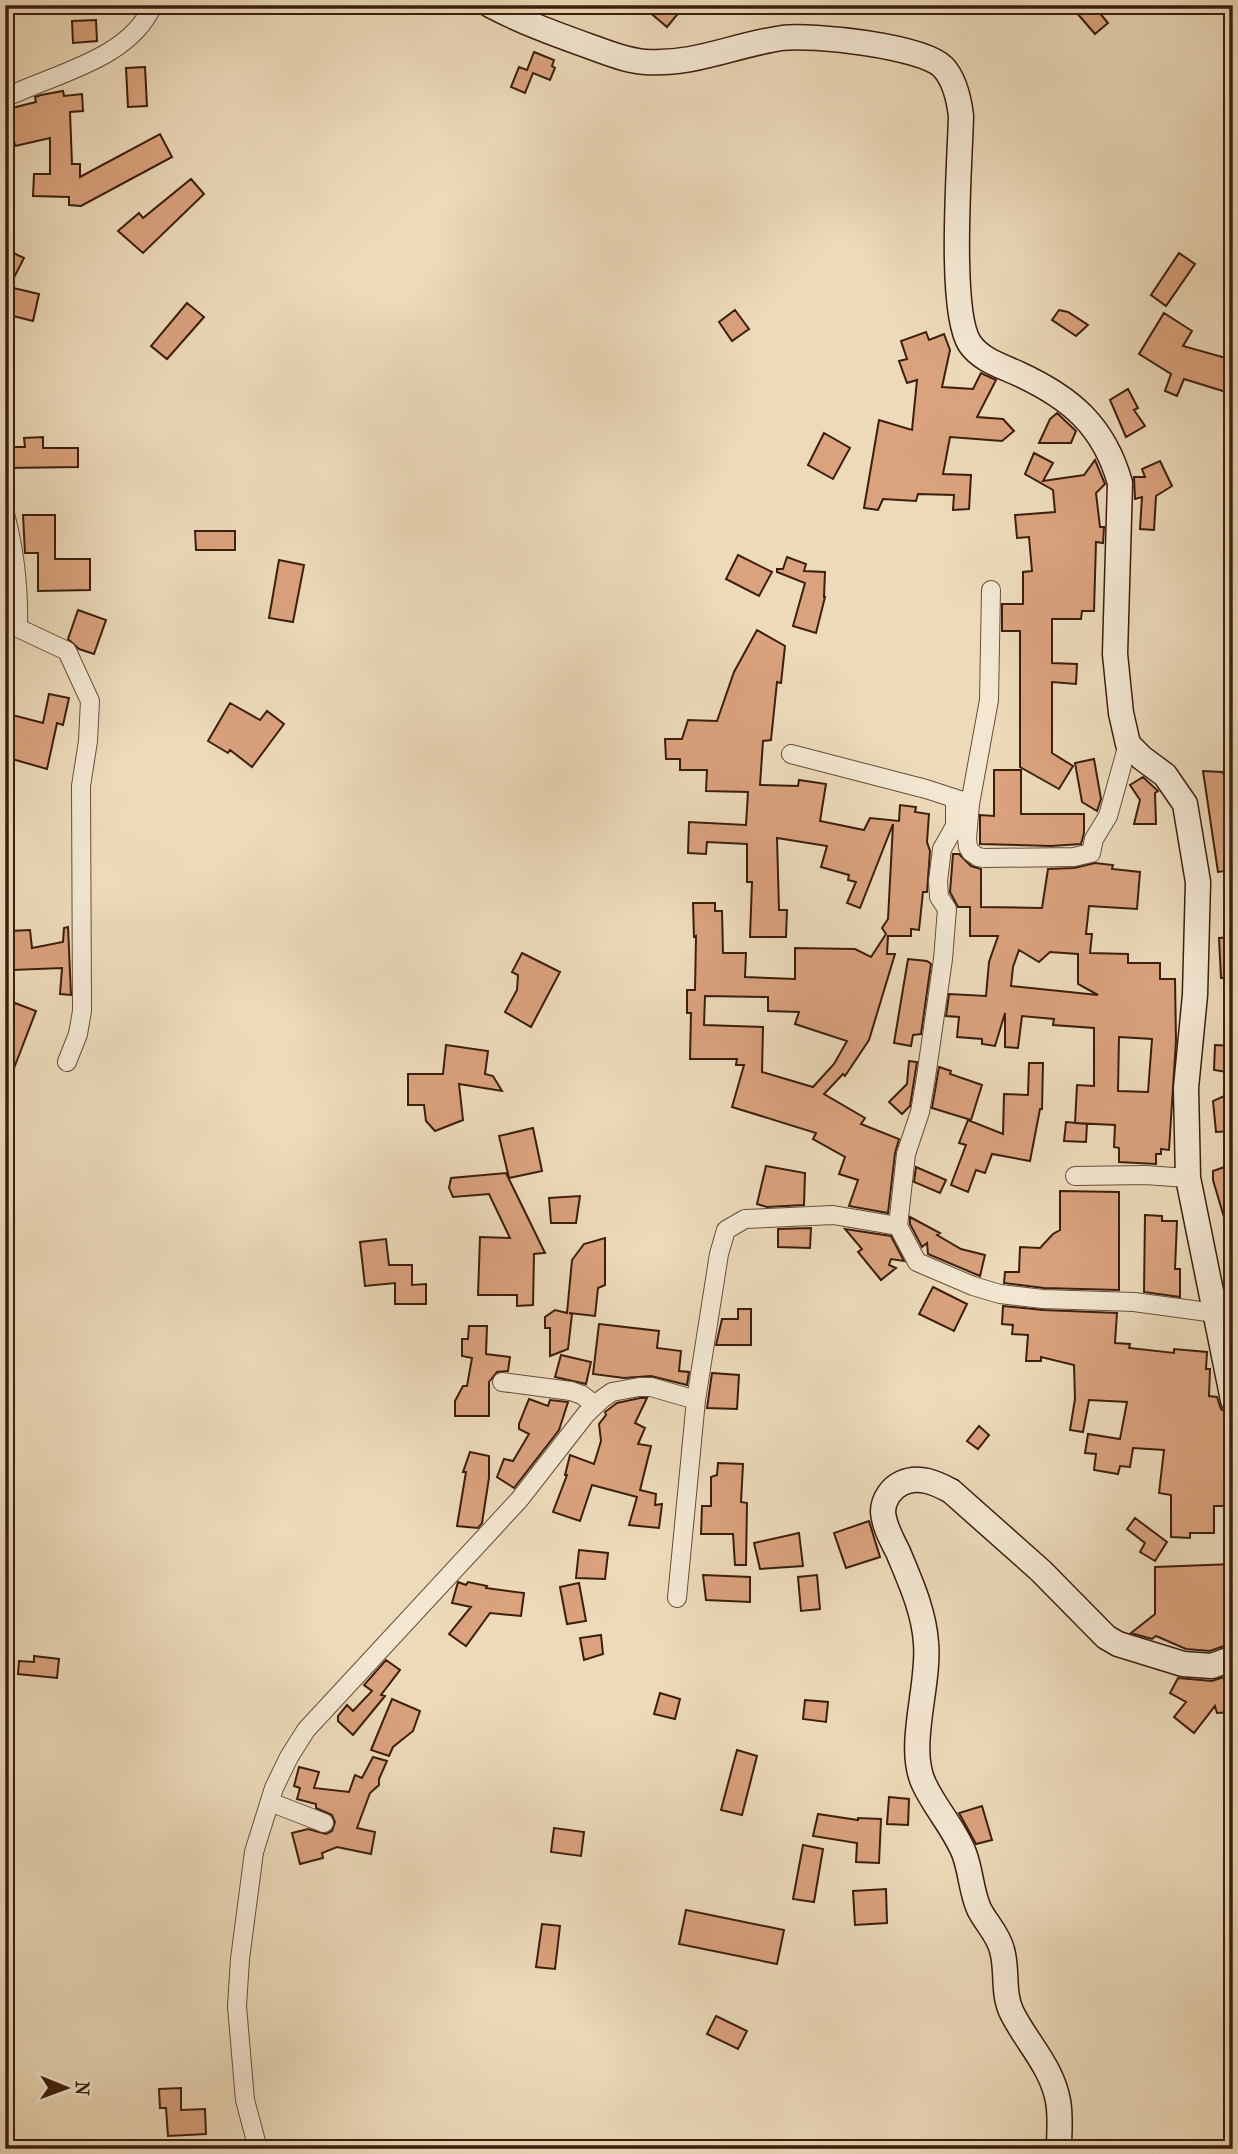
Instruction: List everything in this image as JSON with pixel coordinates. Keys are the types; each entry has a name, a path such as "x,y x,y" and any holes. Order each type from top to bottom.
{"street":[{"path":"5,99 121,46 146,21 153,5"},
{"path":"491,5 527,24 641,62 686,62 781,38 801,37 910,52 927,57 942,66 952,80 959,98 961,116 957,287 969,343 984,358 1049,388 1076,409 1102,438 1120,483 1115,654 1121,713 1128,744 1108,816 1094,839 1091,853 1074,857 978,857 968,847 962,801"},
{"path":"5,154 5,168"},
{"path":"5,514 11,535 19,593 18,628 67,651 90,701 88,741 81,786 82,1011 78,1034 67,1062"},
{"path":"991,590 989,701 955,826 942,849 939,897 947,909 937,1004 920,1112 906,1154 898,1226 916,1262 973,1286 1000,1294 1134,1302 1215,1313"},
{"path":"1128,744 1165,775 1185,804 1198,882 1195,995 1186,1088 1188,1178 1215,1313 1230,1362 1233,1400"},
{"path":"790,754 962,801"},
{"path":"1075,1176 1145,1175 1188,1178"},
{"path":"677,1598 696,1400 719,1254 726,1230 745,1219 833,1215 898,1226"},
{"path":"502,1382 571,1391 595,1405"},
{"path":"258,2149 245,2100 237,2007 254,1852 270,1802 289,1757 306,1730 520,1500 595,1405 612,1392 639,1387 651,1387 696,1400"},
{"path":"1059,2149 1059,2103 1054,2084 1012,2013 1006,1992 1002,1951 996,1935 979,1909 963,1851 924,1784 919,1770 917,1753 925,1681 926,1641 915,1595 886,1526 883,1511 886,1498 894,1486 923,1479 951,1491 1041,1571 1096,1630 1118,1644 1198,1667 1212,1666 1233,1658"},
{"path":"270,1802 324,1823"}],"building":[{"path":"641,5 685,5 667,27"},
{"path":"1084,5 1093,5 1108,23 1095,34 1076,12"},
{"path":"96,20 97,41 73,43 72,21"},
{"path":"534,52 554,60 552,66 555,68 550,80 533,73 525,93 511,87 519,67 527,70"},
{"path":"145,67 147,106 128,107 126,68"},
{"path":"63,91 64,96 82,94 83,111 70,112 72,164 80,164 80,177 160,134 172,157 81,206 69,205 69,197 33,196 34,174 50,174 50,138 15,146 8,109 36,102 35,97 41,95"},
{"path":"191,179 204,194 143,253 118,231 139,213 143,218"},
{"path":"5,249 24,258 5,295"},
{"path":"1179,253 1195,264 1166,306 1151,295"},
{"path":"9,287 39,294 33,321 5,314"},
{"path":"187,303 204,317 167,359 151,346"},
{"path":"735,310 749,329 732,341 719,322"},
{"path":"1059,310 1068,312 1088,325 1076,336 1052,320"},
{"path":"1164,313 1192,331 1183,346 1233,360 1233,370 1226,392 1184,379 1177,396 1165,391 1171,374 1139,354"},
{"path":"926,332 929,340 944,334 950,350 942,387 973,389 981,373 996,380 977,417 1003,419 1014,431 1002,441 950,437 943,474 971,475 969,509 953,510 954,495 918,494 916,501 883,499 878,510 864,508 879,420 912,430 917,380 907,383 899,361 907,359 901,341"},
{"path":"1128,389 1138,408 1134,410 1145,426 1126,437 1110,400"},
{"path":"1057,413 1076,431 1071,443 1039,443 1050,419"},
{"path":"824,433 850,448 833,479 808,465"},
{"path":"43,437 43,448 78,448 78,467 6,468 7,447 25,447 24,438"},
{"path":"1034,453 1053,463 1043,481 1084,475 1095,460 1105,484 1096,493 1100,527 1104,527 1103,543 1096,542 1094,611 1082,611 1081,619 1052,619 1052,663 1077,664 1076,684 1052,682 1052,753 1073,766 1059,789 1020,767 1020,631 1002,631 1002,604 1023,604 1023,572 1032,571 1029,537 1017,538 1015,515 1055,512 1053,490 1025,474"},
{"path":"1160,461 1172,486 1156,496 1154,530 1140,529 1142,497 1135,499 1134,477 1145,477 1142,469"},
{"path":"23,515 55,515 55,559 90,559 90,590 38,591 38,553 25,553"},
{"path":"195,531 235,531 235,550 196,550"},
{"path":"738,555 772,572 759,596 726,579"},
{"path":"787,557 806,564 804,571 825,572 825,597 816,633 793,626 805,583 777,572 777,569 783,569"},
{"path":"279,560 304,565 293,622 269,618"},
{"path":"78,610 106,620 94,654 79,649 68,639"},
{"path":"757,630 785,646 781,683 777,682 771,740 763,741 760,785 798,786 799,780 826,784 820,821 864,830 870,818 899,821 900,805 916,807 915,812 929,814 927,892 923,892 919,930 911,929 911,936 888,936 887,954 895,954 869,1040 845,1076 843,1074 824,1094 865,1118 861,1124 899,1139 888,1213 849,1206 858,1180 839,1174 845,1157 813,1139 816,1133 732,1107 744,1065 736,1065 737,1059 690,1059 691,1013 687,1013 687,990 695,990 696,936 694,937 693,903 715,903 715,911 722,911 723,953 746,953 745,977 795,979 795,948 855,949 871,957 886,934 882,928 888,919 893,824 860,908 847,903 856,882 848,880 849,875 821,867 827,846 777,838 779,910 787,910 786,937 750,937 752,882 747,882 747,844 707,842 706,854 688,853 689,822 746,825 748,792 706,791 707,770 680,770 680,759 666,759 665,739 682,739 688,720 717,721 734,672","holes":["705,996 768,997 768,1011 799,1012 795,1024 847,1041 834,1064 813,1087 762,1072 763,1027 704,1025"]},
{"path":"49,694 69,698 63,725 57,723 47,769 5,757 5,713 43,723"},
{"path":"230,703 260,720 267,711 284,724 252,767 230,750 228,753 208,741"},
{"path":"1094,759 1101,799 1097,811 1082,802 1075,763"},
{"path":"994,770 1021,770 1021,814 1084,814 1081,844 980,844 980,815 994,816"},
{"path":"1203,771 1222,772 1233,784 1233,870 1218,872"},
{"path":"1143,777 1158,791 1155,793 1156,824 1134,824 1140,800 1130,785"},
{"path":"953,854 959,854 971,866 981,869 981,907 1042,908 1048,869 1074,868 1095,863 1113,865 1112,869 1140,872 1137,909 1089,906 1086,934 1092,934 1090,953 1128,954 1128,963 1160,963 1160,979 1175,979 1176,1041 1169,1150 1161,1149 1161,1154 1156,1154 1156,1164 1119,1162 1119,1148 1114,1147 1115,1125 1075,1123 1077,1085 1094,1086 1094,1028 1053,1025 1054,1019 1022,1016 1018,1048 1005,1047 1005,1013 995,1046 982,1044 982,1039 957,1037 959,1017 946,1016 949,994 986,996 989,962 998,936 970,936 970,907 958,907 950,892","holes":["1019,950 1039,962 1050,952 1078,954 1078,984 1098,995 1011,986 1013,967","1119,1037 1152,1039 1148,1092 1118,1091"]},
{"path":"68,927 71,995 60,994 62,968 12,970 9,931 30,930 32,948 63,942 64,928"},
{"path":"1233,937 1233,978 1221,978 1219,938"},
{"path":"522,953 560,972 531,1027 505,1012 517,990 518,975 512,972"},
{"path":"908,959 931,964 921,1034 913,1035 911,1046 894,1043"},
{"path":"15,1003 36,1011 6,1089 5,1029"},
{"path":"446,1045 488,1051 485,1074 493,1076 502,1091 459,1084 463,1120 435,1131 426,1121 424,1105 408,1105 408,1074 443,1074"},
{"path":"1215,1045 1233,1046 1233,1073 1214,1070"},
{"path":"909,1061 917,1062 910,1106 902,1114 889,1102 907,1084"},
{"path":"1029,1063 1043,1063 1042,1109 1030,1161 992,1154 985,1173 976,1170 968,1192 951,1185 966,1145 959,1143 968,1120 1003,1134 1004,1094 1028,1095"},
{"path":"939,1067 951,1071 950,1074 982,1085 971,1120 932,1108"},
{"path":"1233,1092 1233,1131 1216,1132 1213,1101"},
{"path":"1066,1122 1087,1124 1086,1142 1064,1141"},
{"path":"533,1128 542,1171 509,1178 499,1136"},
{"path":"1233,1164 1233,1234 1229,1234 1213,1180 1213,1171"},
{"path":"766,1166 805,1173 804,1205 767,1207 757,1204"},
{"path":"916,1167 946,1180 940,1193 914,1182"},
{"path":"506,1173 545,1253 534,1254 533,1305 517,1306 517,1295 478,1295 480,1237 510,1238 489,1194 453,1197 449,1188 451,1178"},
{"path":"1060,1191 1119,1192 1119,1290 1044,1288 1004,1283 1005,1272 1019,1272 1020,1247 1040,1248 1060,1230"},
{"path":"580,1196 576,1223 551,1223 549,1198"},
{"path":"1145,1215 1162,1216 1162,1221 1177,1221 1175,1269 1180,1269 1180,1297 1144,1292"},
{"path":"910,1217 940,1233 937,1235 961,1249 985,1255 980,1276 928,1254 927,1243 922,1247 910,1224"},
{"path":"811,1228 810,1248 778,1247 778,1229"},
{"path":"845,1229 891,1236 904,1261 891,1259 889,1265 896,1268 881,1280 858,1252 862,1249"},
{"path":"605,1238 605,1285 598,1288 595,1316 569,1313 572,1314 568,1349 550,1356 550,1328 545,1328 545,1317 555,1310 567,1313 572,1260 584,1244"},
{"path":"386,1239 389,1265 412,1265 412,1285 426,1284 426,1304 395,1304 395,1283 365,1286 360,1242"},
{"path":"933,1287 967,1304 954,1331 919,1314"},
{"path":"1003,1306 1117,1313 1115,1343 1130,1344 1129,1348 1174,1353 1174,1349 1207,1352 1206,1369 1210,1369 1209,1396 1217,1397 1221,1409 1227,1413 1230,1436 1227,1484 1233,1484 1233,1506 1214,1506 1214,1533 1190,1533 1190,1538 1171,1537 1171,1495 1159,1493 1164,1450 1133,1448 1130,1467 1120,1466 1118,1474 1094,1470 1096,1454 1085,1453 1088,1434 1120,1439 1127,1402 1089,1400 1083,1432 1070,1430 1075,1399 1074,1365 1041,1357 1041,1361 1026,1361 1028,1335 1012,1334 1013,1325 1002,1324"},
{"path":"738,1309 751,1309 751,1345 716,1345 722,1319 738,1319"},
{"path":"599,1324 659,1331 657,1348 681,1351 679,1371 689,1372 687,1385 651,1376 624,1378 593,1374"},
{"path":"469,1326 487,1326 486,1354 510,1357 508,1371 497,1372 489,1382 489,1416 455,1416 455,1401 463,1386 467,1386 472,1358 462,1356 462,1339 468,1339"},
{"path":"561,1355 591,1362 586,1384 555,1377"},
{"path":"712,1373 739,1375 737,1409 707,1408"},
{"path":"647,1398 635,1423 645,1428 638,1444 651,1446 640,1490 656,1494 655,1505 662,1504 659,1528 629,1525 637,1497 592,1485 580,1521 553,1512 567,1475 570,1455 594,1464 601,1441 599,1424 606,1415 605,1412 617,1403"},
{"path":"529,1399 548,1406 550,1400 568,1402 559,1430 514,1488 497,1477 504,1459 513,1461 529,1434 519,1429 519,1424"},
{"path":"979,1426 989,1435 978,1449 967,1441"},
{"path":"470,1452 489,1456 489,1478 482,1523 478,1528 457,1526 466,1472 463,1472"},
{"path":"718,1463 743,1464 741,1502 747,1503 746,1565 735,1565 733,1534 701,1534 702,1506 711,1506 711,1477 717,1475"},
{"path":"1135,1518 1167,1542 1155,1561 1140,1552 1145,1543 1127,1529"},
{"path":"869,1521 880,1557 846,1568 834,1533"},
{"path":"799,1533 803,1566 760,1569 754,1543"},
{"path":"579,1550 608,1553 605,1579 576,1578"},
{"path":"1233,1564 1233,1596 1224,1646 1210,1651 1186,1649 1156,1636 1152,1639 1131,1633 1155,1614 1155,1567"},
{"path":"703,1575 750,1577 750,1602 706,1600"},
{"path":"817,1575 820,1609 801,1611 798,1577"},
{"path":"458,1582 524,1593 521,1616 490,1613 466,1646 449,1634 471,1607 452,1603"},
{"path":"579,1583 586,1621 567,1624 560,1587"},
{"path":"601,1635 603,1654 584,1660 580,1638"},
{"path":"34,1656 59,1659 57,1678 18,1674 19,1661 34,1662"},
{"path":"386,1660 400,1670 381,1695 385,1696 353,1735 338,1721 338,1716 347,1705 353,1711 372,1691 364,1685"},
{"path":"1233,1676 1233,1712 1217,1713 1215,1706 1194,1733 1174,1717 1186,1702 1170,1693 1178,1678 1212,1681"},
{"path":"660,1693 680,1699 675,1719 654,1714"},
{"path":"392,1699 420,1711 413,1731 393,1747 389,1756 371,1750"},
{"path":"805,1700 828,1702 826,1722 803,1719"},
{"path":"737,1750 757,1756 742,1815 721,1810"},
{"path":"373,1757 387,1761 379,1785 370,1793 357,1828 375,1832 371,1854 337,1847 322,1853 323,1858 300,1864 292,1833 308,1829 326,1834 332,1831 335,1822 332,1815 316,1808 316,1804 297,1799 300,1788 294,1786 299,1767 319,1772 314,1788 349,1792 355,1775 362,1778"},
{"path":"889,1797 909,1799 908,1825 887,1824"},
{"path":"982,1806 992,1840 976,1844 959,1813"},
{"path":"818,1814 858,1820 881,1819 879,1863 856,1862 857,1843 813,1836"},
{"path":"554,1828 584,1832 581,1856 551,1852"},
{"path":"803,1845 823,1849 814,1902 793,1899"},
{"path":"886,1889 887,1923 855,1925 853,1891"},
{"path":"686,1910 784,1930 777,1964 679,1944"},
{"path":"542,1924 560,1926 555,1969 536,1967"},
{"path":"716,2016 747,2031 738,2049 707,2034"},
{"path":"181,2088 181,2110 205,2109 206,2134 168,2136 166,2108 160,2108 159,2089"}]}
